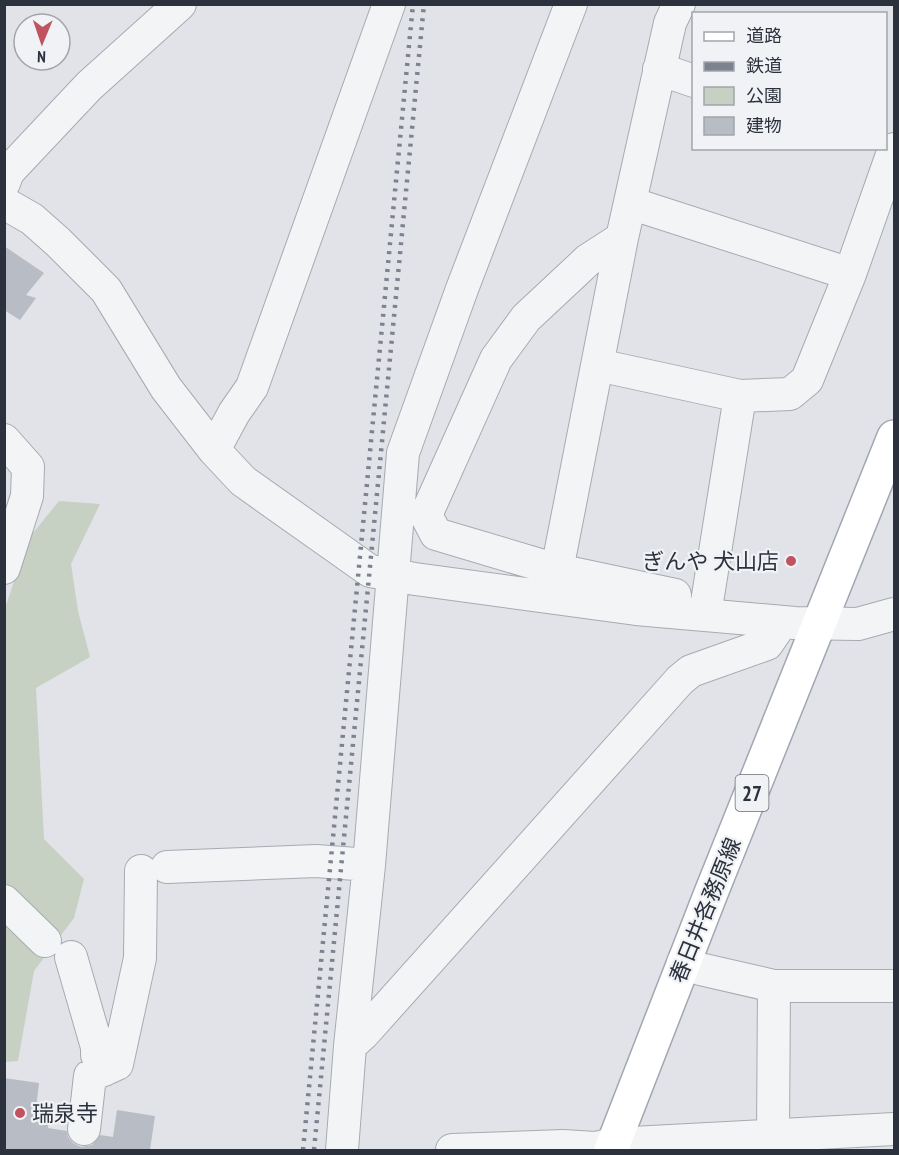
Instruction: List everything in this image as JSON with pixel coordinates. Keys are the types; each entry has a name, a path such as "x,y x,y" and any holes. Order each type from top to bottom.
{"main road":[{"name":"春日井各務原線","path":"612,1147 894,437"}],"street":[{"path":"180,4 89,86 8,172 5,184 32,219 106,290 166,388 214,450 243,481 370,571 636,609 707,609"},
{"path":"214,450 234,412 252,387 389,4"},
{"path":"342,1150 350,1046 369,865 403,453 462,289 571,4"},
{"path":"557,570 622,238 670,23 679,4"},
{"path":"659,69 692,81"},
{"path":"598,365 740,396 790,394 807,380 850,273 894,148"},
{"path":"630,202 850,273"},
{"path":"622,238 588,260 525,318 496,359 426,515 436,534 557,570 707,609 782,622 820,625 858,624 894,614"},
{"path":"707,609 740,396"},
{"path":"4,440 28,467 27,496 4,568"},
{"path":"350,1046 364,1034 680,680 691,671 768,644 782,622"},
{"path":"124,958 129,871 316,861 369,865"},
{"path":"92,1057 117,1064 159,869"},
{"path":"4,901 58,949 92,1057 84,1129"},
{"path":"684,963 700,969 774,986 894,986"},
{"path":"773,1136 774,986"},
{"path":"452,1150 563,1146 595,1148 773,1136 853,1141 894,1129"}],"green space":[{"path":"59,501 100,504 71,564 78,611 90,657 36,688 44,839 84,879 74,918 34,971 18,1061 5,1062 5,608 29,538"}],"building":[{"path":"4,246 44,273 26,295 36,298 20,320 4,310"},
{"name":"瑞泉寺","path":"4,1078 39,1083 35,1117 49,1120 48,1128 67,1131 73,1143 81,1147 92,1145 100,1135 113,1137 117,1110 155,1116 150,1150 4,1150"}],"railway":[{"path":"303,1150 413,4"},
{"path":"314,1150 424,4"}],"place":[{"name":"ぎんや 犬山店","path":"791,561"},
{"name":"瑞泉寺","path":"20,1113"}]}
